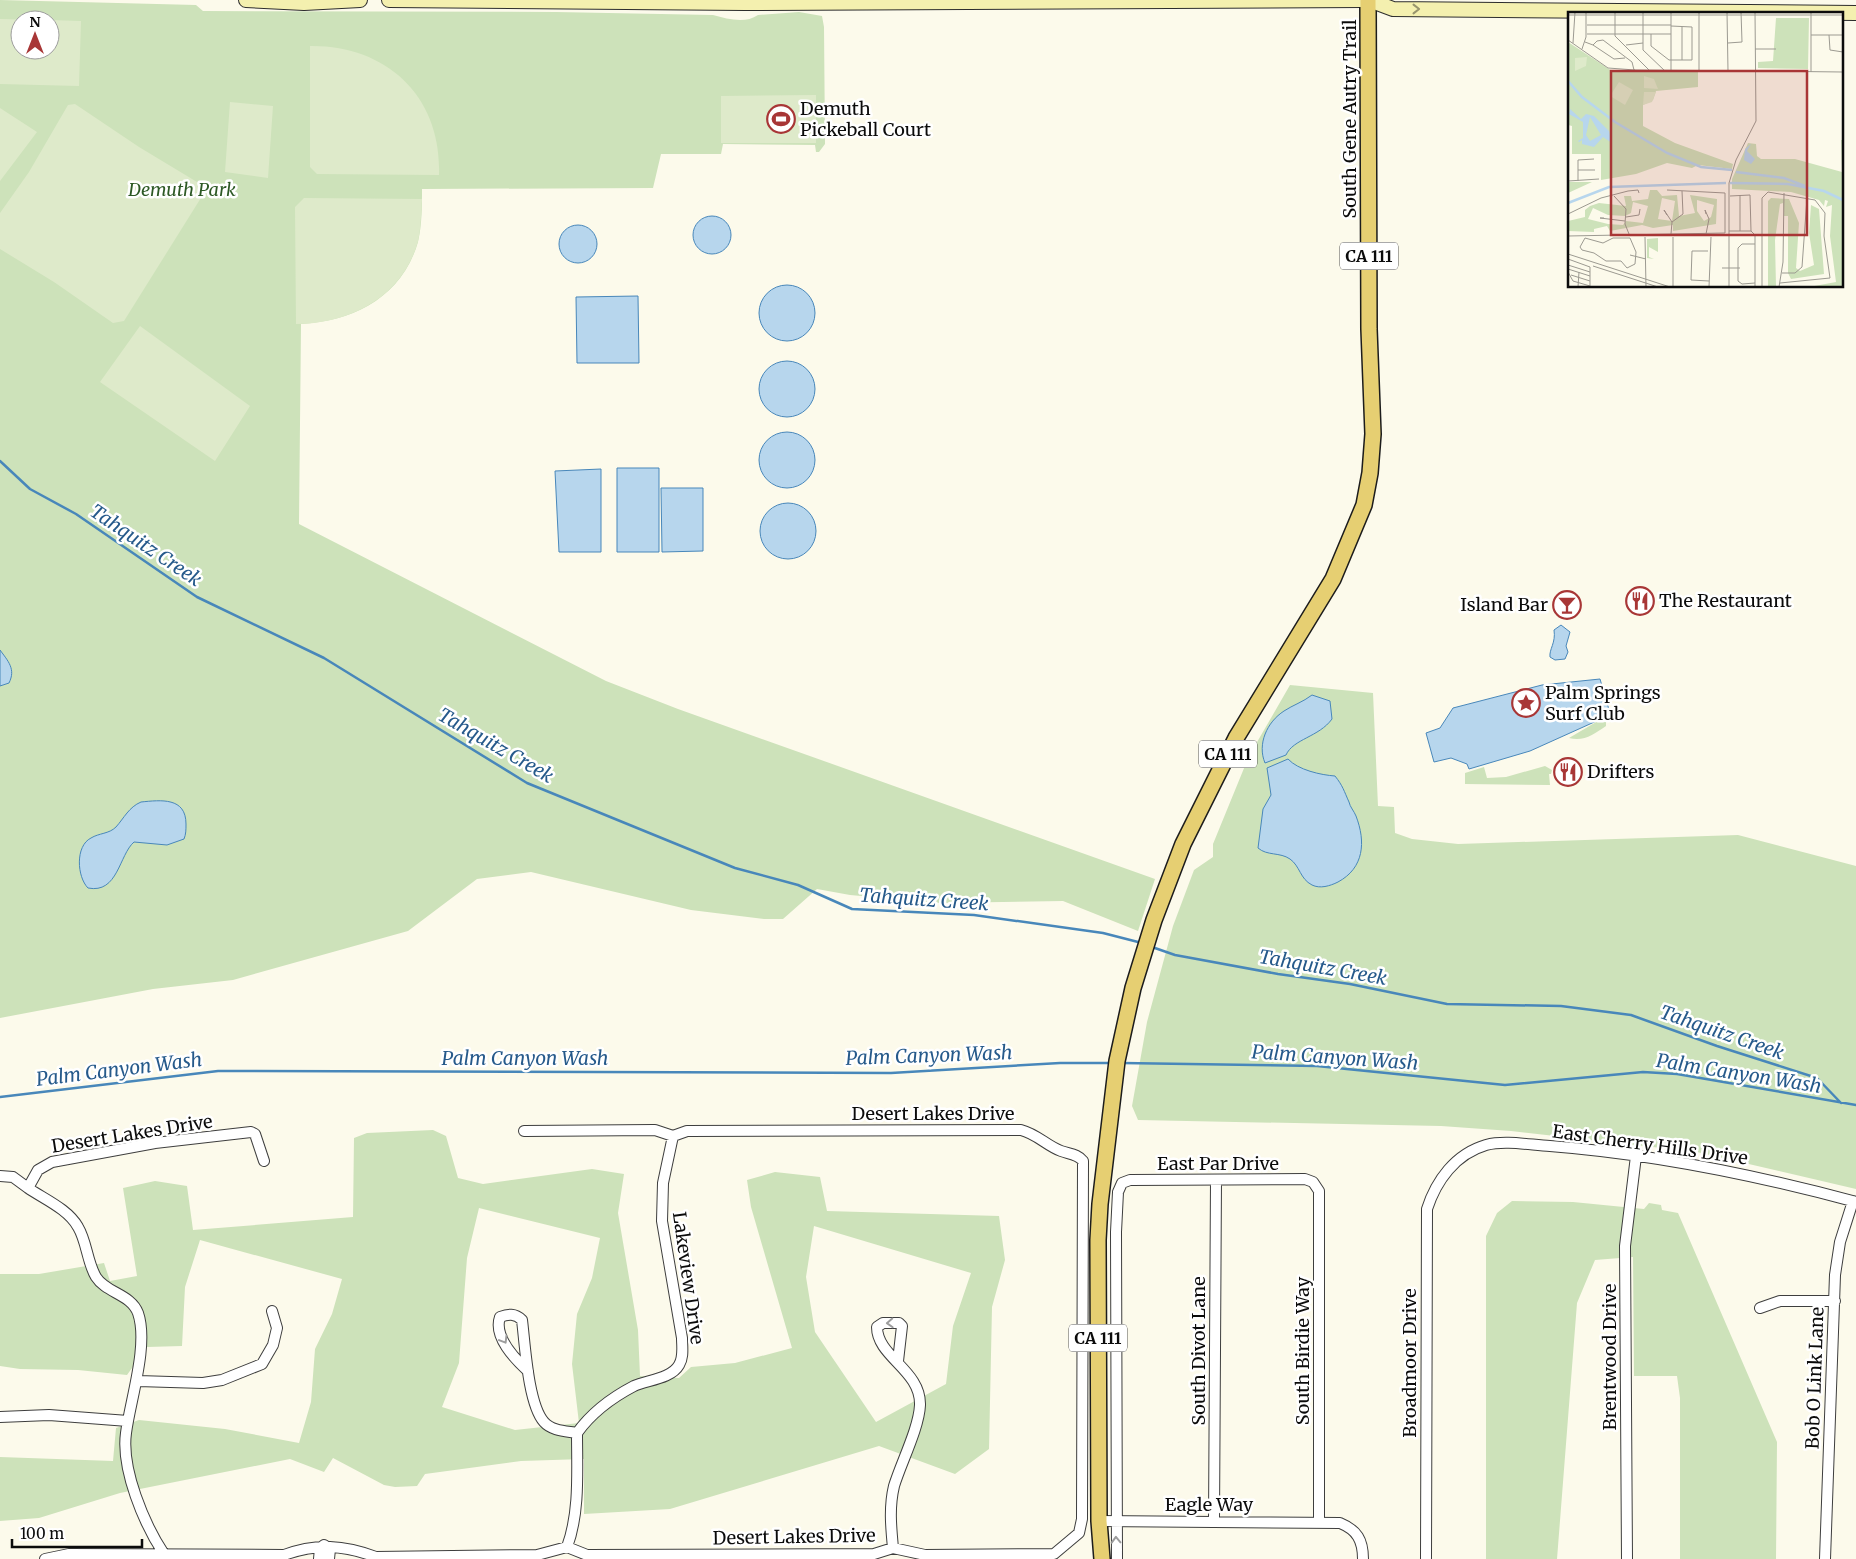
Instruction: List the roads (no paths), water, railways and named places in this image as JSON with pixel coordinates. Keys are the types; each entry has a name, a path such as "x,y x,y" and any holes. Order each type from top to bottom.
{"main road":[{"name":"South Gene Autry Trail","path":"1102,1559 1099,1521 1098,1240 1109,1117 1123,1028 1143,956 1167,882 1182,844 1236,738 1334,579 1364,505 1373,434 1369,329 1369,0"}],"street":[{"path":"246,0 304,3 360,0"},
{"path":"389,0 832,2 1363,0"},
{"path":"1369,0 1394,9 1740,12"},
{"name":"Desert Lakes Drive","path":"524,1130 655,1130 673,1136 687,1131 1021,1130 1033,1133 1059,1150 1079,1156 1083,1161 1082,1510 1079,1533 1054,1554 925,1554 893,1548 874,1554 586,1555 566,1547"},
{"name":"Desert Lakes Drive","path":"28,1188 38,1170 46,1165 155,1143 251,1132 255,1134 264,1161"},
{"name":"Lakeview Drive","path":"577,1433 600,1406 635,1386 670,1373 678,1366 682,1356 682,1338 662,1221 663,1183 673,1136"},
{"name":"East Cherry Hills Drive","path":"1446,1173 1459,1158 1486,1145 1512,1144 1559,1147 1636,1156 1764,1179 1854,1202"},
{"name":"Brentwood Drive","path":"1627,1559 1625,1246 1636,1156"},
{"name":"Broadmoor Drive","path":"1426,1559 1427,1209 1432,1192 1446,1173"},
{"path":"0,1176 12,1177 71,1218 79,1228 96,1277 102,1284 132,1303 137,1311 140,1336 138,1381 125,1442 127,1461 148,1529 164,1554"},
{"name":"East Par Drive","path":"1115,1521 1116,1232 1118,1192 1122,1183 1130,1180 1306,1179 1314,1182"},
{"name":"South Divot Lane","path":"1214,1521 1216,1180"},
{"name":"South Birdie Way","path":"1314,1182 1319,1191 1319,1522"},
{"name":"Bob O Link Lane","path":"1824,1559 1835,1275 1840,1242 1854,1202"},
{"path":"1760,1308 1780,1301 1834,1301"},
{"path":"138,1381 203,1383 222,1380 262,1364 273,1344 277,1328 272,1311"},
{"path":"319,1559 320,1548 328,1551 358,1550 376,1557 538,1554 566,1547 572,1527 577,1487 577,1433 557,1430 544,1422 536,1406 528,1371 522,1320 518,1316 508,1314 500,1317 498,1330 515,1359 528,1371"},
{"path":"893,1548 891,1505 894,1487 920,1406 919,1391 908,1372 898,1361"},
{"path":"0,1418 49,1415 128,1421"},
{"name":"Eagle Way","path":"1099,1521 1340,1523 1352,1528 1362,1541 1363,1559"},
{"path":"1115,1521 1117,1559"},
{"path":"45,1559 68,1554 284,1555 305,1548 334,1552 336,1559"}],"water":[{"path":"712,216 726,221 731,235 726,249 712,254 698,249 693,235 698,221"},
{"path":"578,225 592,230 597,244 592,258 578,263 564,258 559,244 564,230"},
{"path":"787,285 798,287 807,293 813,302 815,313 813,324 807,333 798,339 787,341 776,339 767,333 761,324 759,313 761,302 767,293 776,287"},
{"path":"638,296 639,363 577,363 576,297"},
{"path":"787,361 798,363 807,369 813,378 815,389 813,400 807,409 798,415 787,417 776,415 767,409 761,400 759,389 761,378 767,369 776,363"},
{"path":"787,432 798,434 807,440 813,449 815,460 813,471 807,480 798,486 787,488 776,486 767,480 761,471 759,460 761,449 767,440 776,434"},
{"path":"617,468 659,468 659,552 617,552"},
{"path":"601,469 601,552 559,552 555,471"},
{"path":"661,488 703,488 703,551 662,552"},
{"path":"783,503 793,503 808,511 814,520 816,531 814,542 808,551 793,559 783,559 772,554 765,547 760,536 760,526 765,515 772,508"},
{"path":"1561,625 1570,632 1566,646 1568,652 1565,659 1555,660 1550,657 1550,651 1554,639 1554,630"},
{"path":"0,650 10,665 12,673 9,683 0,686"},
{"path":"1600,679 1610,713 1601,719 1530,751 1469,769 1467,764 1451,758 1434,762 1426,733 1440,728 1453,708 1542,685"},
{"path":"1312,695 1330,701 1332,719 1320,730 1294,745 1286,755 1265,763 1262,748 1268,727 1284,711"},
{"path":"1288,759 1304,769 1335,776 1342,786 1356,816 1362,845 1358,862 1347,876 1332,885 1322,887 1312,885 1290,859 1282,855 1265,852 1258,848 1263,809 1271,795 1267,768"},
{"path":"141,802 171,802 182,809 186,824 184,839 167,845 134,842 112,880 98,888 88,888 84,883 80,869 79,862 82,848 91,838 116,827 130,810"}],"waterway":[{"name":"Tahquitz Creek","path":"0,461 30,489 76,514 197,597 324,658 527,783 735,868 798,885 852,909 974,915 1103,933 1142,943"},
{"name":"Tahquitz Creek","path":"1152,947 1175,955 1278,974 1350,984 1447,1004 1561,1006 1631,1015 1717,1046 1817,1078 1841,1103"},
{"name":"Palm Canyon Wash","path":"0,1097 218,1071 891,1073 1060,1063 1112,1063"},
{"name":"Palm Canyon Wash","path":"1122,1063 1317,1066 1505,1085 1643,1072 1677,1074 1856,1105"}],"place":[{"name":"Demuth Pickeball Court","path":"781,119"},
{"name":"The Restaurant","path":"1640,601"},
{"name":"Island Bar","path":"1567,605"},
{"name":"Palm Springs Surf Club","path":"1526,703"},
{"name":"Drifters","path":"1568,772"}],"park label":[{"name":"Demuth Park","path":"182,190"}]}
